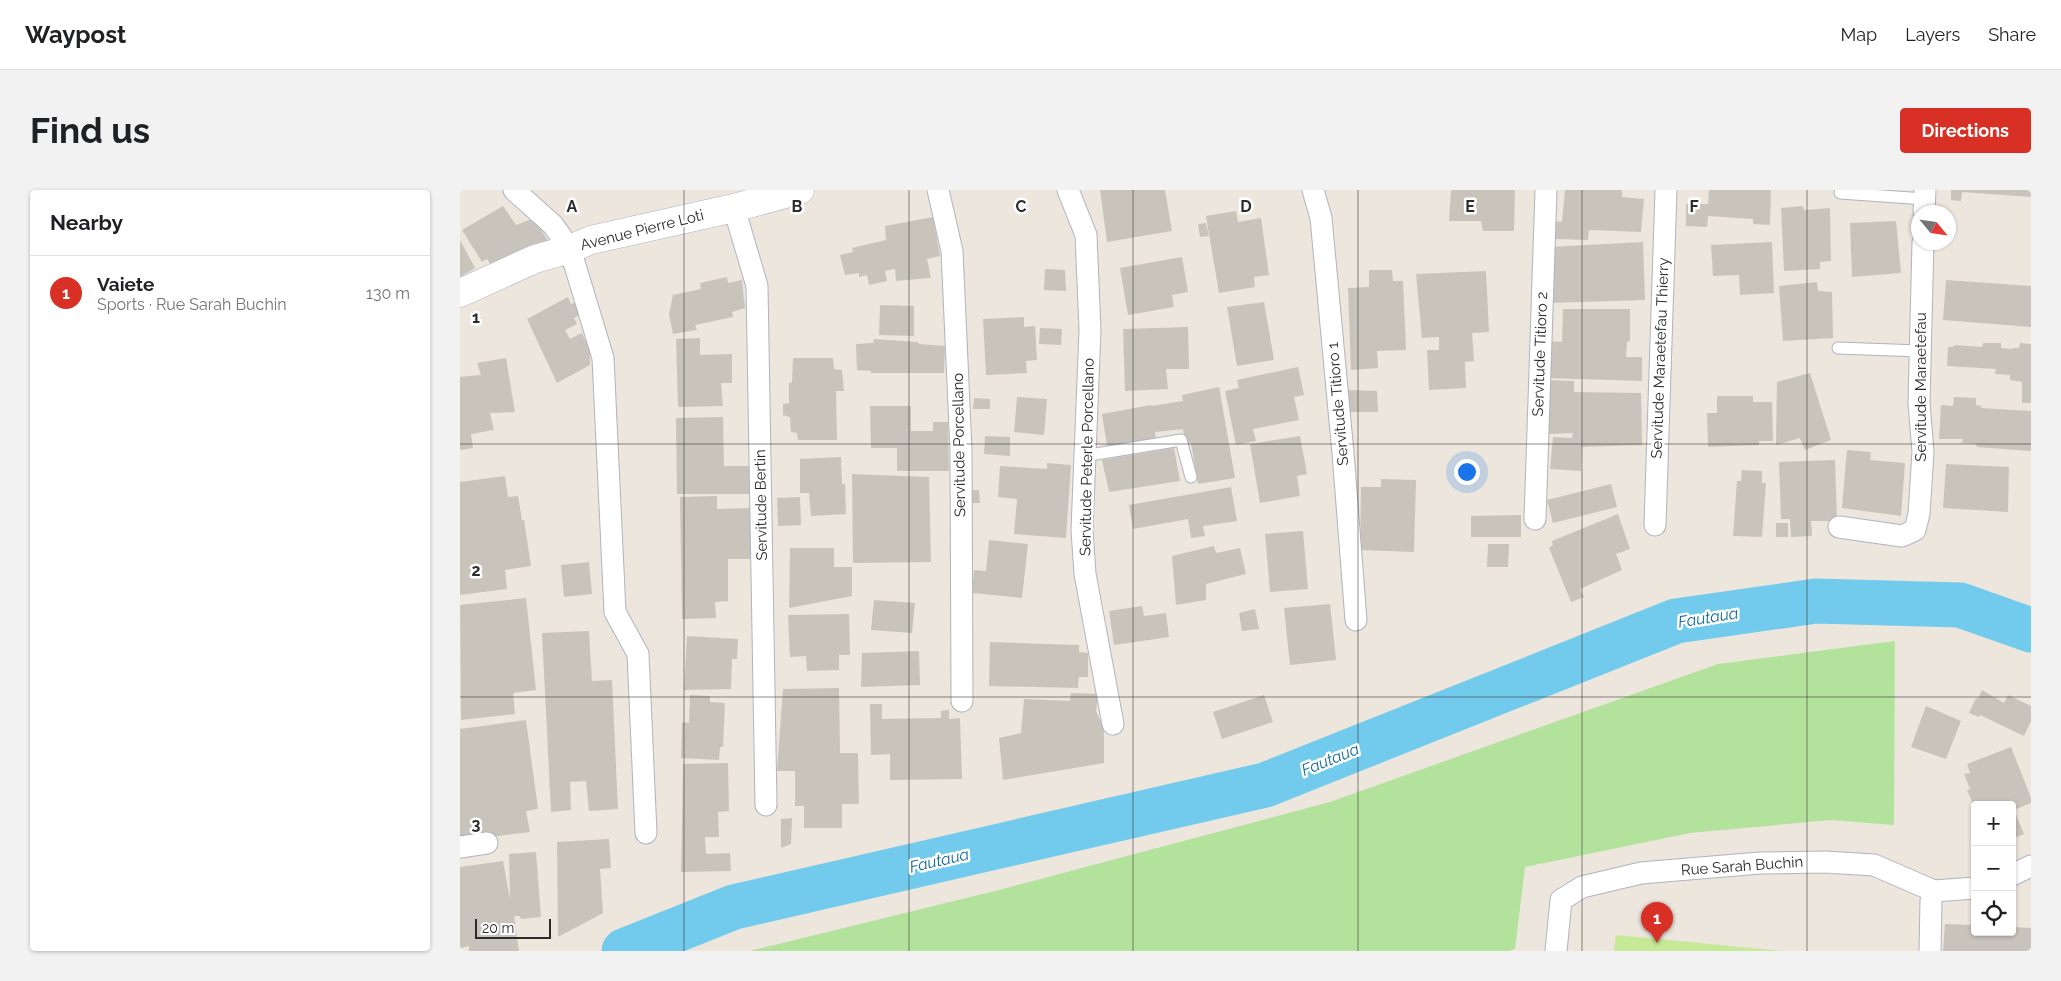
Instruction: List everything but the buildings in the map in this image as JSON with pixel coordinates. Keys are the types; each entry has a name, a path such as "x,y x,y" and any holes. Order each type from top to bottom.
{"main road":[{"name":"Avenue Pierre Loti","path":"460,294 535,259 570,249 591,240 734,208 800,190"}],"street":[{"path":"514,190 553,224 570,249 602,358 615,612 638,654 646,834"},
{"name":"Servitude Porcellano","path":"938,190 952,251 955,308 961,450 962,701"},
{"name":"Servitude Peterle Porcellano","path":"1068,190 1086,235 1090,330 1082,530 1085,574 1113,724"},
{"name":"Servitude Titioro 1","path":"1313,190 1320,218 1322,238 1356,620"},
{"name":"Servitude Titioro 2","path":"1535,519 1546,190"},
{"name":"Servitude Maraetefau Thierry","path":"1655,525 1666,190"},
{"name":"Servitude Bertin","path":"734,208 758,286 766,805"},
{"name":"Servitude Maraetefau","path":"1839,527 1902,536 1916,530 1920,514 1922,452 1919,402 1923,250"},
{"path":"460,847 487,843"},
{"name":"Rue Sarah Buchin","path":"1556,951 1561,900 1582,887 1641,873 1760,863 1826,862 1874,865 1934,891 1971,888"},
{"path":"2016,874 2031,866"},
{"path":"1930,951 1931,901 1934,891"}],"lane":[{"path":"1840,193 1925,200"},
{"path":"1838,348 1920,350"},
{"path":"1084,456 1181,440 1191,477"}],"green space":[{"path":"1895,641 1894,825 1830,820 1690,833 1525,867 1515,949 1508,951 750,951 995,891 1330,802 1718,664"},
{"path":"1616,935 1782,951 1614,951"}],"waterway":[{"name":"Fautaua","path":"624,951 734,907 1265,785 1676,621 1816,601 1960,605 2031,630"}],"place":[{"name":"Vaiete","path":"1657,943"}]}
